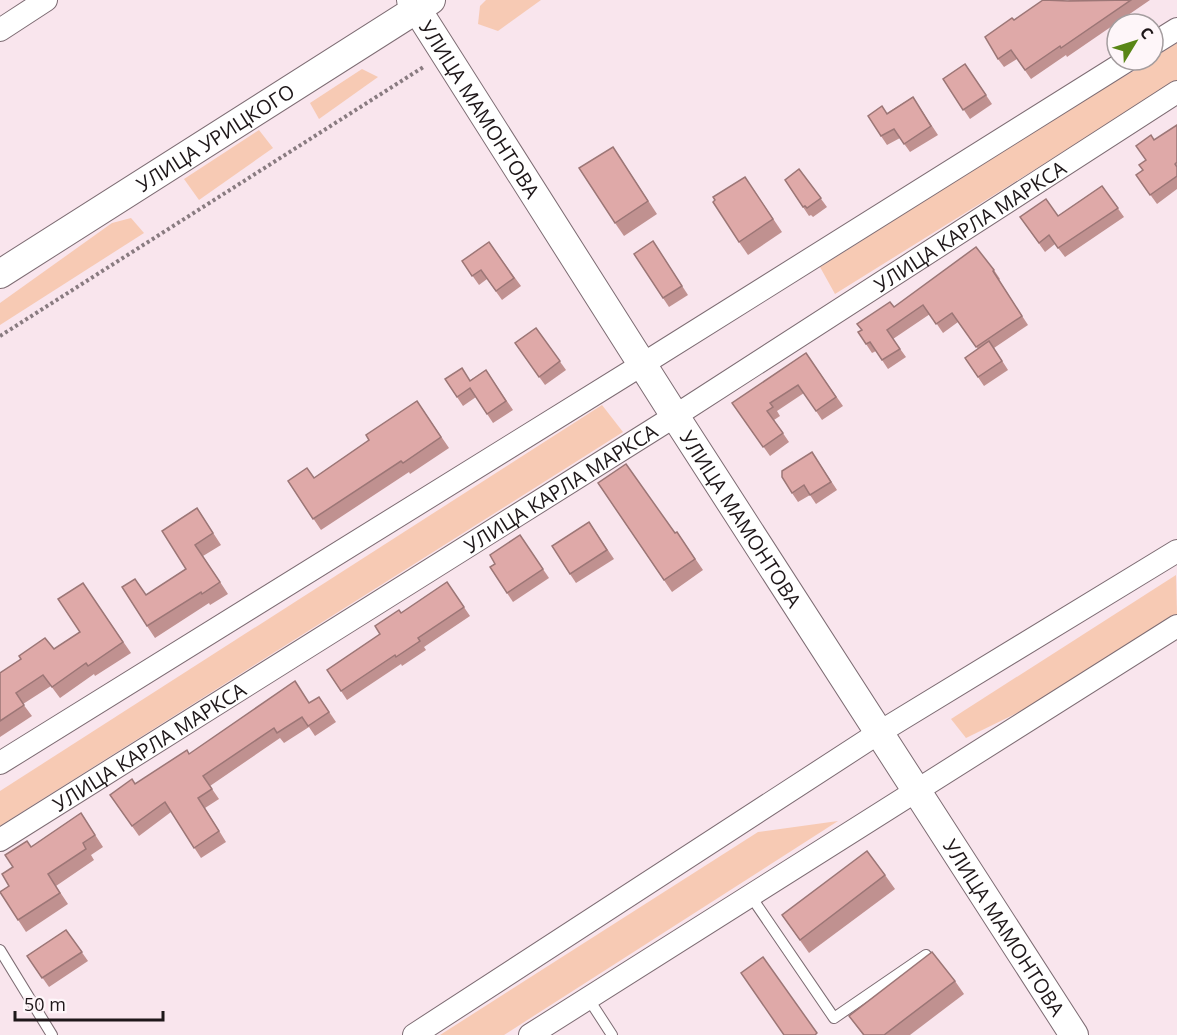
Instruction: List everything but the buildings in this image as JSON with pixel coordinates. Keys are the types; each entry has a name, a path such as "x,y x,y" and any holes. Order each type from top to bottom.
{"street":[{"path":"0,30 46,0"},
{"name":"УЛИЦА МАМОНТОВА","path":"420,3 445,53 675,416 1074,1035"},
{"name":"УЛИЦА УРИЦКОГО","path":"0,274 420,3"},
{"path":"0,762 1109,72"},
{"name":"УЛИЦА КАРЛА МАРКСА","path":"0,840 675,416 1177,92"},
{"path":"414,1035 880,732 1177,552"},
{"path":"530,1035 1177,626"}],"lane":[{"path":"750,895 834,1018 926,955"},
{"path":"0,950 52,1035"},
{"path":"588,998 612,1035"}],"path":[{"path":"0,336 445,53"}],"shaded area":[{"path":"486,0 541,0 498,31 478,24 480,6"},
{"path":"1177,43 1177,81 835,294 820,267 1018,133 1132,72 1165,72 1165,50"},
{"path":"362,69 378,77 319,119 310,103"},
{"path":"259,130 273,148 199,200 184,179"},
{"path":"131,218 144,233 0,325 0,303 112,223"},
{"path":"602,405 623,432 0,826 0,791"},
{"path":"1176,575 1177,614 1033,705 966,738 951,719"},
{"path":"838,821 504,1035 440,1035 758,832"}]}
